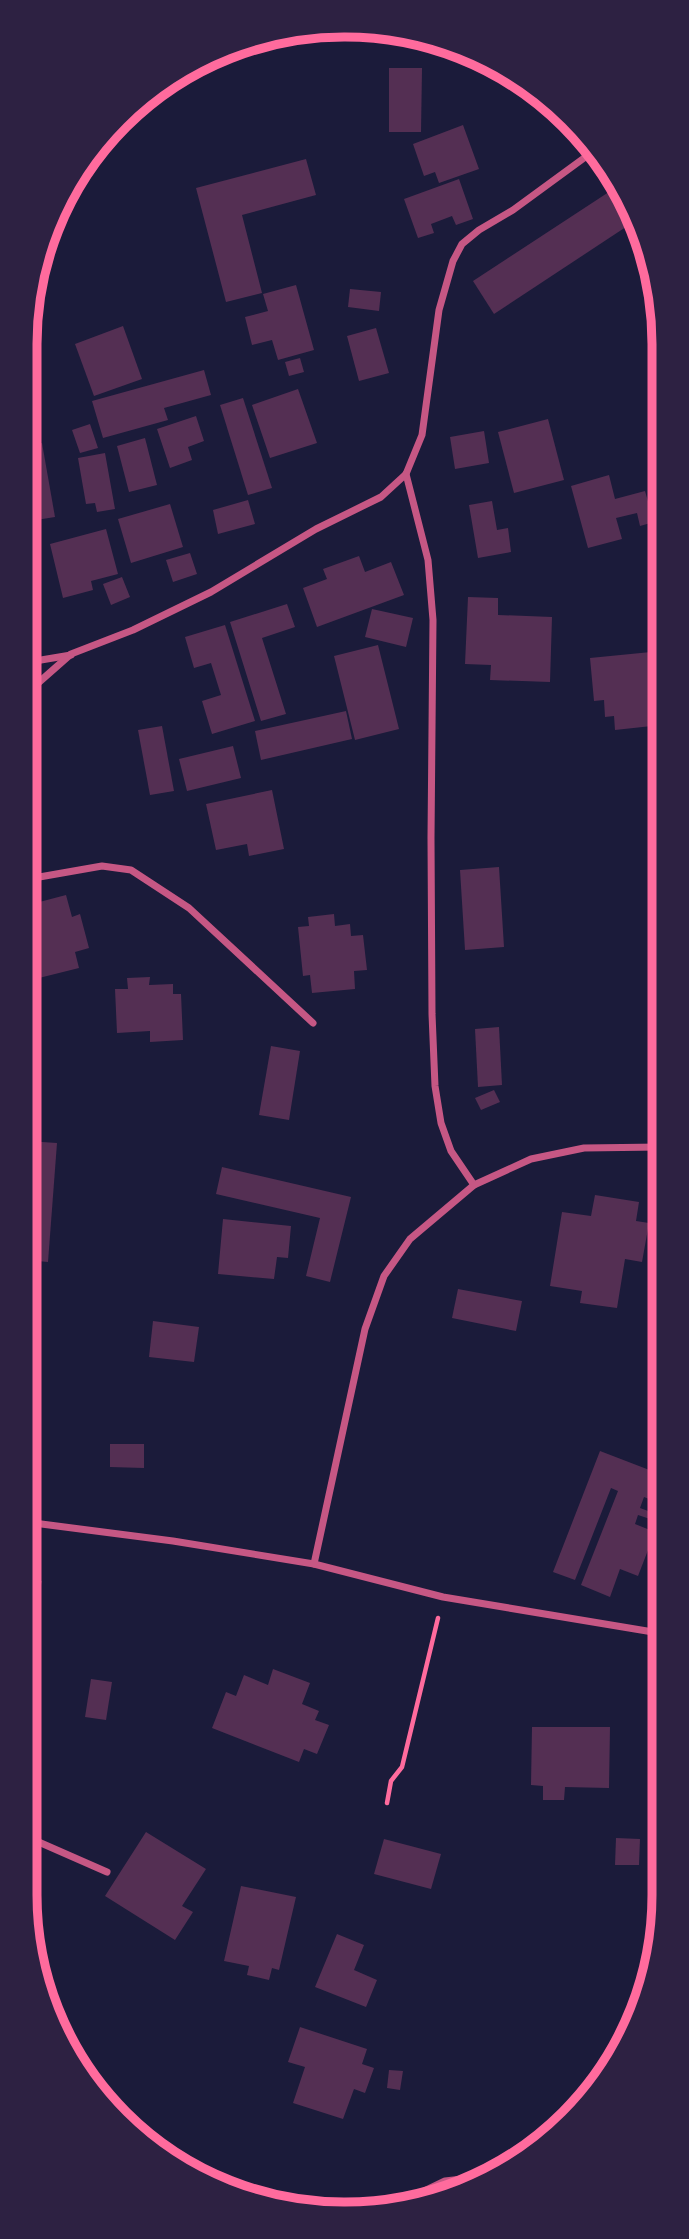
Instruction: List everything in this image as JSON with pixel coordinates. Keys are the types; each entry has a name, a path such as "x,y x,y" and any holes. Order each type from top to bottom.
{"street":[{"path":"37,660 71,654 134,631 211,592 316,529 381,497 406,474 422,435 439,310 453,261 462,244 588,155"},
{"path":"406,474 428,560 433,620 431,838 435,1086 441,1123 451,1151 474,1185"},
{"path":"37,684 71,654"},
{"path":"37,877 102,866 131,870 189,908 313,1023"},
{"path":"314,1564 365,1329 384,1276 410,1239 474,1185 531,1159 584,1148 652,1147"},
{"path":"37,1523 173,1541 314,1564 443,1597 652,1632"},
{"path":"37,1841 107,1872"},
{"path":"421,2193 445,2181 462,2179"}],"path":[{"path":"387,1802 391,1781 402,1767 443,1597"}],"building":[{"path":"389,68 422,68 421,132 389,132"},
{"path":"463,125 479,169 439,183 435,172 424,176 413,144"},
{"path":"306,159 316,195 242,215 262,293 226,302 196,188"},
{"path":"459,179 473,219 456,225 452,216 431,224 434,233 418,238 404,199"},
{"path":"611,191 621,208 628,225 494,314 473,281"},
{"path":"296,285 314,350 278,360 272,340 252,345 245,317 268,311 263,294"},
{"path":"350,289 381,292 379,311 348,307"},
{"path":"123,326 142,379 94,396 75,344"},
{"path":"376,328 389,373 359,381 347,336"},
{"path":"300,358 304,372 289,376 285,362"},
{"path":"204,370 211,395 164,408 168,420 103,438 92,401"},
{"path":"298,389 317,443 270,458 252,405"},
{"path":"243,398 272,488 248,495 220,405"},
{"path":"196,416 204,441 188,447 192,460 170,468 157,429"},
{"path":"548,419 564,480 514,493 498,432"},
{"path":"90,424 98,448 80,453 72,430"},
{"path":"484,431 489,463 455,469 450,437"},
{"path":"145,438 157,485 129,492 117,446"},
{"path":"42,443 55,517 37,520 37,444"},
{"path":"105,453 115,509 97,512 95,503 86,504 78,458"},
{"path":"609,475 615,499 645,491 652,523 640,526 637,513 616,518 622,539 588,548 571,486"},
{"path":"248,500 255,524 218,534 213,510"},
{"path":"492,501 497,530 508,528 511,552 478,558 469,505"},
{"path":"170,504 183,547 131,563 118,519"},
{"path":"106,529 118,574 91,581 93,590 63,598 50,544"},
{"path":"190,553 197,574 173,582 166,560"},
{"path":"359,556 365,572 391,562 404,595 317,627 303,588 327,579 323,569"},
{"path":"122,577 130,597 111,605 103,584"},
{"path":"468,597 498,598 498,615 552,617 550,682 490,680 491,665 465,664"},
{"path":"287,604 295,627 262,638 286,714 261,721 230,622"},
{"path":"372,609 413,618 406,647 365,637"},
{"path":"225,625 255,721 212,734 202,701 221,695 211,663 194,668 185,637"},
{"path":"378,645 399,729 355,740 334,656"},
{"path":"652,652 652,726 615,730 614,716 605,717 604,700 594,701 590,658"},
{"path":"346,711 352,739 261,760 255,731"},
{"path":"162,726 174,791 150,795 138,730"},
{"path":"233,746 241,778 187,791 179,759"},
{"path":"272,790 284,849 249,856 247,844 216,850 206,804"},
{"path":"499,867 504,947 465,950 460,870"},
{"path":"66,895 72,917 80,914 89,948 75,952 79,968 37,978 37,903"},
{"path":"334,914 335,926 350,924 351,936 363,935 367,970 354,971 355,989 312,993 310,975 303,976 298,927 309,926 308,917"},
{"path":"150,977 149,985 173,984 173,994 181,994 183,1040 150,1042 150,1031 117,1033 115,989 128,989 127,978"},
{"path":"499,1027 502,1085 478,1087 475,1029"},
{"path":"271,1046 300,1051 289,1120 259,1115"},
{"path":"494,1090 500,1102 481,1110 475,1098"},
{"path":"37,1142 57,1143 48,1262 37,1261"},
{"path":"222,1167 351,1197 330,1282 306,1276 320,1218 216,1194"},
{"path":"595,1195 639,1202 636,1221 649,1223 642,1262 625,1259 617,1308 580,1303 582,1291 550,1286 562,1212 591,1216"},
{"path":"223,1219 291,1226 288,1258 277,1257 274,1279 218,1274"},
{"path":"458,1289 522,1301 516,1331 452,1318"},
{"path":"153,1321 199,1327 194,1362 149,1357"},
{"path":"110,1444 144,1444 144,1468 110,1467"},
{"path":"600,1451 652,1471 649,1478 652,1479 652,1500 644,1497 640,1508 652,1512 652,1520 638,1515 635,1524 652,1531 652,1540 638,1576 620,1569 610,1597 581,1585 618,1491 611,1488 575,1580 553,1572"},
{"path":"37,1580 42,1581 37,1601"},
{"path":"273,1669 310,1683 302,1704 319,1711 315,1720 329,1725 317,1754 304,1749 299,1762 212,1728 226,1692 236,1696 244,1675 268,1685"},
{"path":"91,1679 112,1682 106,1720 85,1717"},
{"path":"532,1727 610,1727 609,1788 565,1787 564,1800 543,1800 543,1786 531,1785"},
{"path":"146,1832 206,1869 182,1906 193,1912 175,1940 105,1896"},
{"path":"616,1838 640,1839 639,1865 615,1865"},
{"path":"384,1839 441,1854 431,1889 374,1874"},
{"path":"241,1886 296,1897 279,1970 272,1968 269,1980 247,1975 249,1966 224,1961"},
{"path":"337,1934 364,1945 354,1970 377,1980 366,2007 315,1987"},
{"path":"300,2027 367,2049 362,2064 374,2068 365,2093 354,2089 343,2119 293,2103 305,2067 288,2062"},
{"path":"389,2070 403,2071 400,2090 387,2088"}]}
